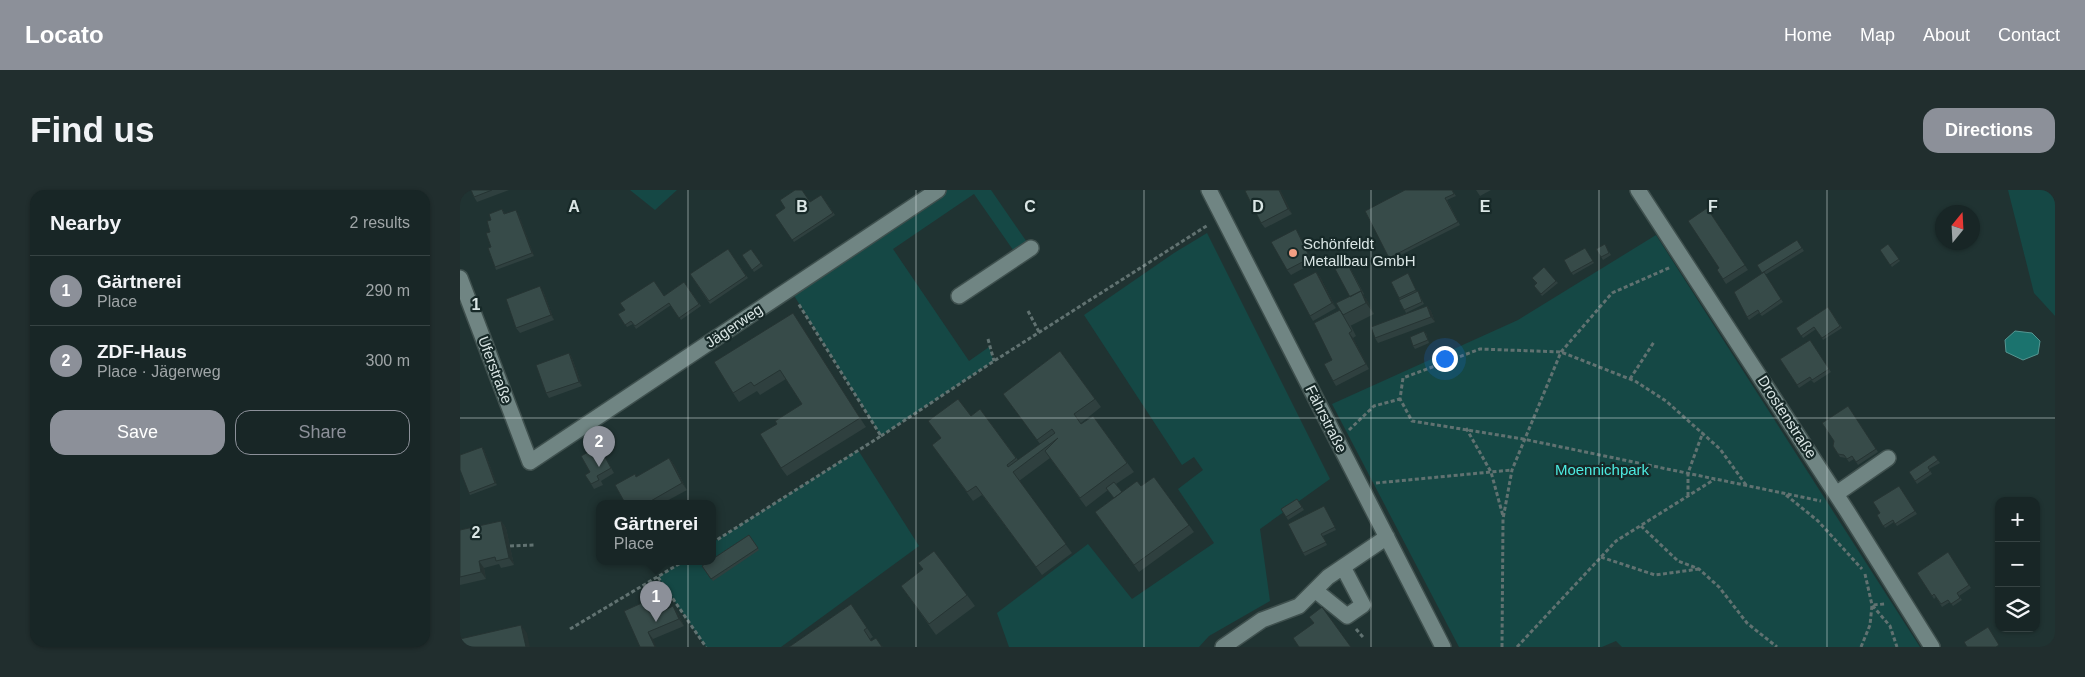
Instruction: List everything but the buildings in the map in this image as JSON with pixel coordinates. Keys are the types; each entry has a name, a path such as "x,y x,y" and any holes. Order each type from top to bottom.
{"street":[{"name":"Jägerweg","path":"530,462 938,190"},
{"name":"Fährstraße","path":"1209,190 1444,647"},
{"name":"Drostenstraße","path":"1638,190 1848,511 1932,647"},
{"path":"959,296 1030,248"},
{"name":"Uferstraße","path":"460,278 530,462"},
{"path":"1836,494 1888,458"},
{"path":"1223,647 1262,620 1299,606 1328,577 1387,538"},
{"path":"1316,591 1347,616 1363,604 1343,567"}],"path":[{"path":"716,540 881,436 1039,332 1223,217"},
{"path":"1502,647 1504,520 1512,470 1523,439 1561,352 1612,293 1685,260"},
{"path":"790,289 881,436"},
{"path":"1028,312 1039,332"},
{"path":"988,339 994,361"},
{"path":"1630,379 1654,342"},
{"path":"1746,485 1720,449 1666,401 1630,379 1561,352 1480,349 1404,378 1400,399 1412,421 1466,428 1688,473 1827,502 1848,511"},
{"path":"1336,437 1347,432 1374,406 1400,399"},
{"path":"1466,428 1490,472 1504,520"},
{"path":"1688,497 1688,473 1702,432"},
{"path":"1362,488 1373,483 1512,470"},
{"path":"1517,647 1616,541 1716,479"},
{"path":"1784,493 1818,521 1865,572 1872,605 1870,624 1861,647"},
{"path":"1641,526 1678,561 1699,570 1719,587 1747,623 1778,647"},
{"path":"510,546 534,545"},
{"path":"1601,557 1655,575 1699,570"},
{"path":"570,629 678,565"},
{"path":"658,577 706,647"},
{"path":"1872,605 1904,602"},
{"path":"1872,605 1890,626 1897,647"}],"green space":[{"path":"630,190 677,190 655,210"},
{"path":"938,190 991,190 1031,248 1018,257 974,194 893,249 969,361 989,347 994,361 881,436 790,289"},
{"path":"2008,190 2055,190 2055,316 2034,293"},
{"path":"1207,233 1330,479 1260,529 1270,601 1209,636 1199,647 1009,647 997,613 1088,544 1132,599 1214,543 1178,489 1203,470 1194,457 1182,465 1084,315 1174,253"},
{"name":"Moennichpark","path":"1656,235 1920,647 1622,647 1616,641 1602,647 1459,647 1332,404 1518,320"},
{"path":"858,450 919,546 781,647 706,647 658,577 678,565 716,565 716,540"}],"shaded area":[{"path":"2015,331 2032,333 2040,341 2038,354 2023,360 2006,352 2005,340"}],"place":[{"name":"Schönfeldt Metallbau GmbH","path":"1293,253"},
{"name":"ZDF-Haus","path":"599,467"},
{"name":"Gärtnerei","path":"656,622"}]}
